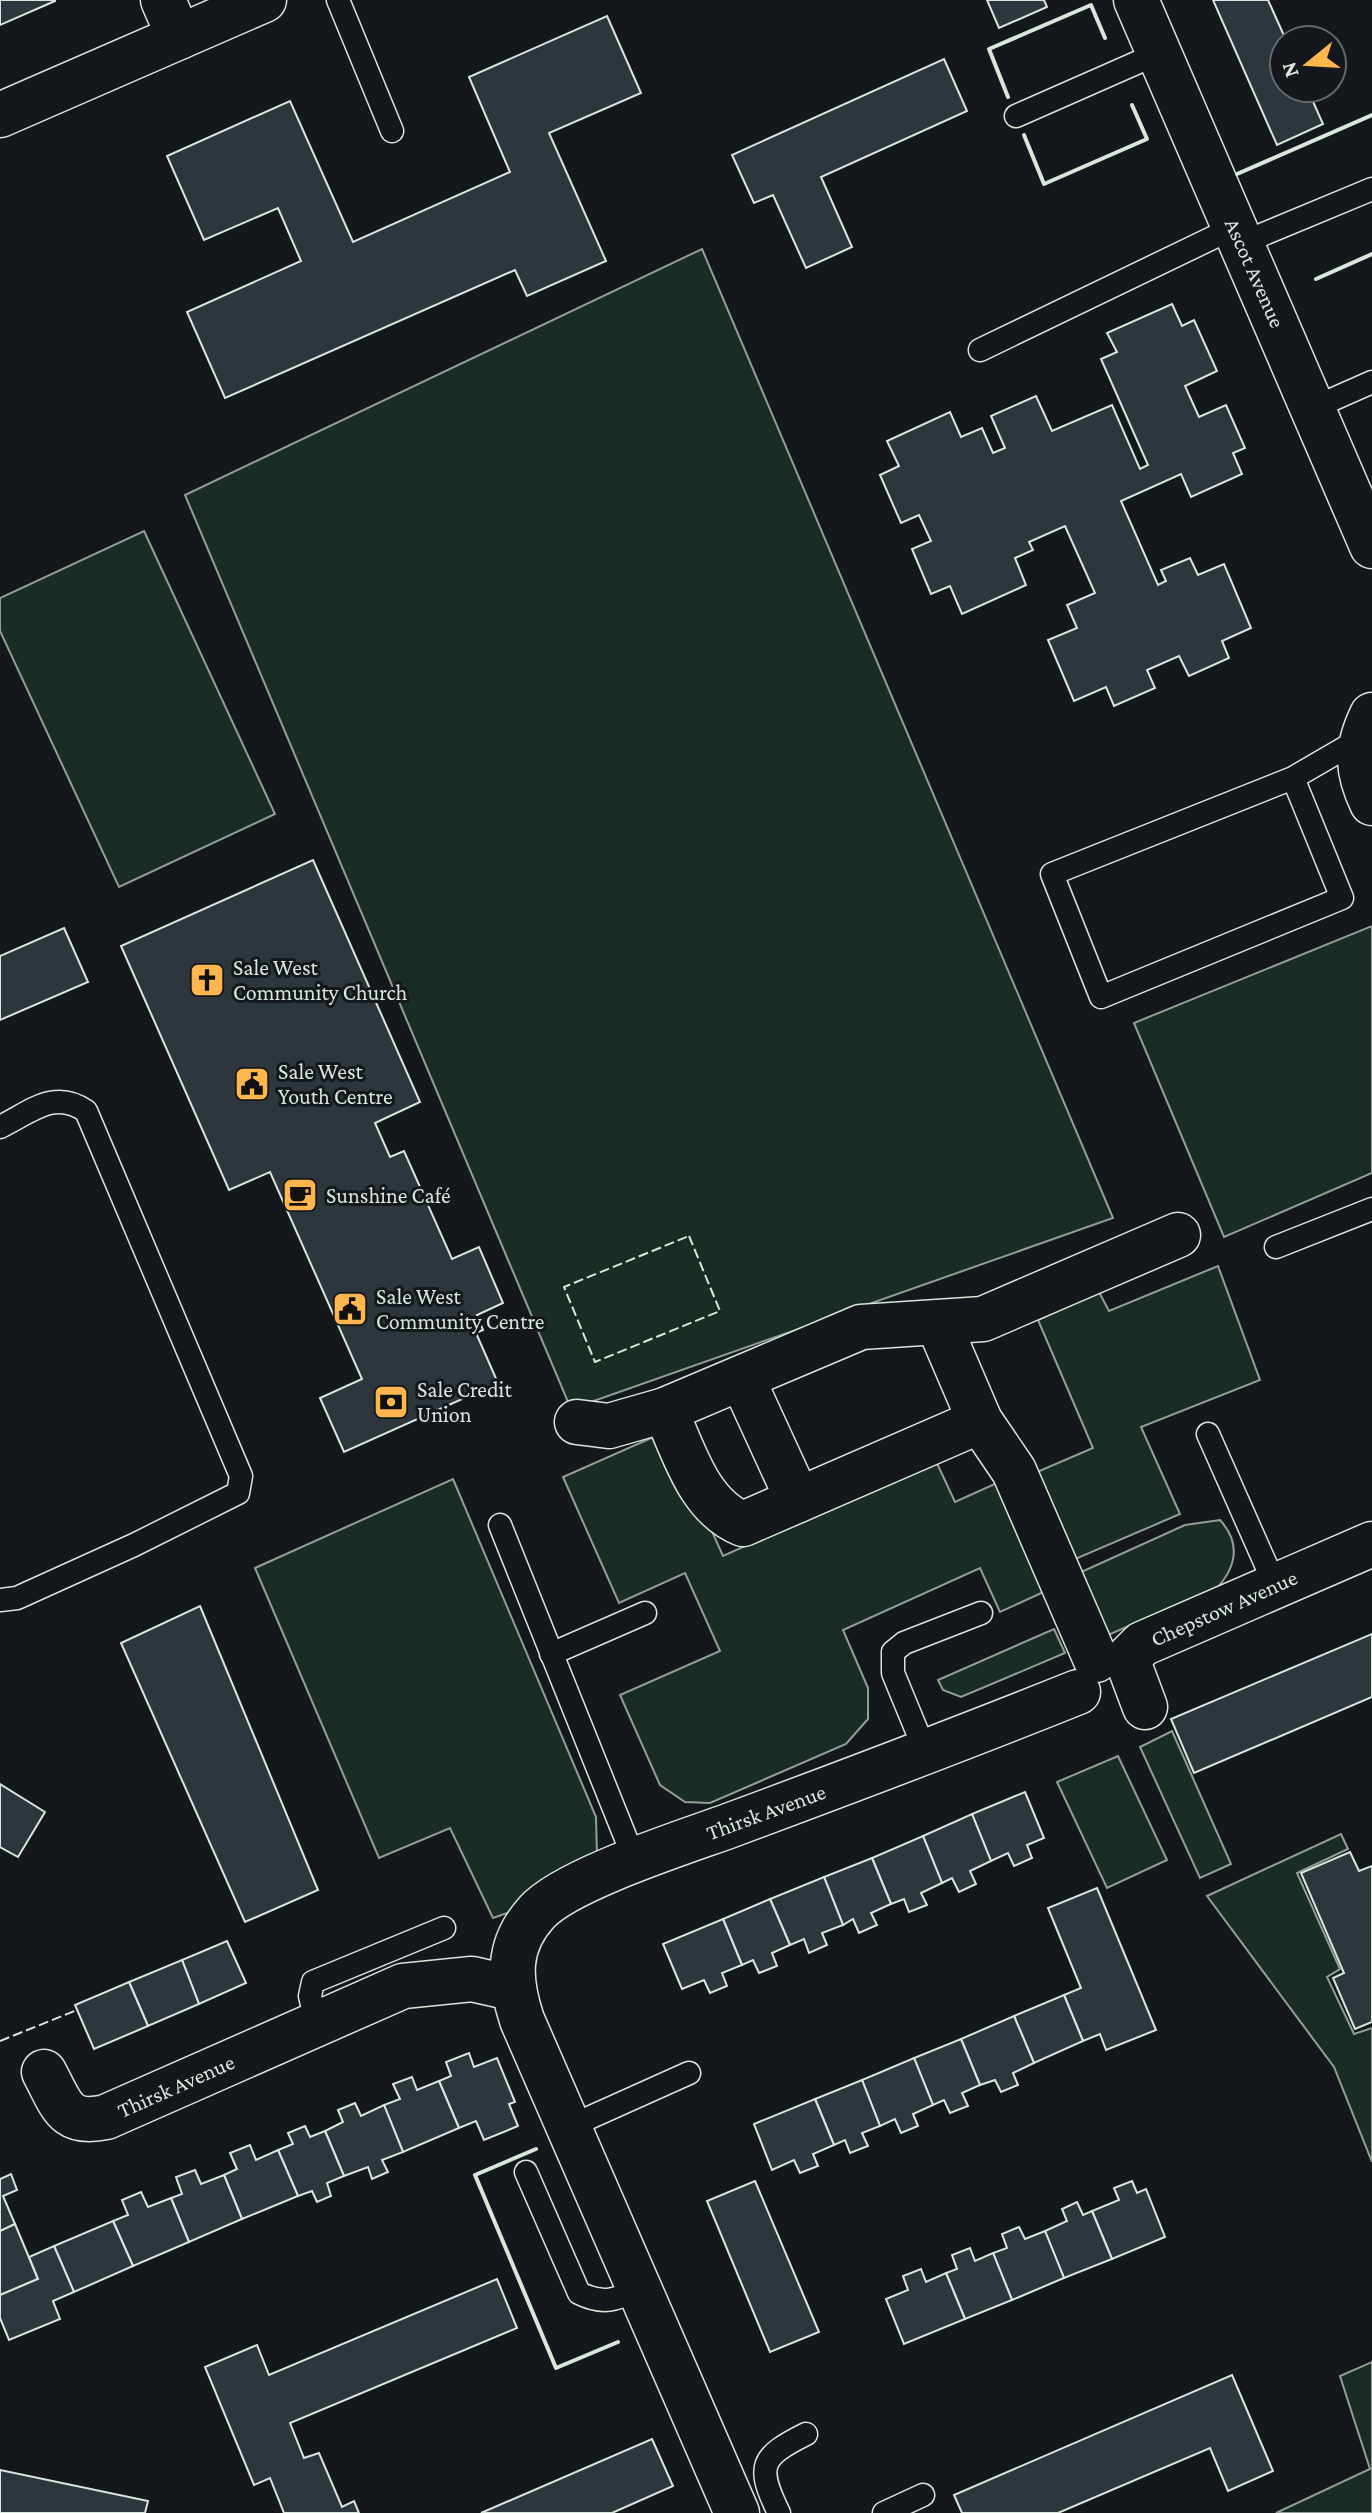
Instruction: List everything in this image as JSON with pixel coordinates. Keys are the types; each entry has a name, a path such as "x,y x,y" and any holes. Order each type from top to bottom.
{"street":[{"path":"0,115 171,19 264,0"},
{"name":"Ascot Avenue","path":"1136,0 1372,546"},
{"path":"1366,727 1360,769 1372,803"},
{"path":"577,1422 609,1426 665,1410 861,1327 983,1319 1178,1235"},
{"path":"665,1410 705,1496 725,1517 743,1524 980,1421 938,1323"},
{"path":"742,1378 798,1500"},
{"name":"Thirsk Avenue","path":"737,2513 571,2126 522,2020 512,1988 511,1959 520,1936 538,1910 567,1892 635,1861 926,1753 1087,1676 1014,1471 980,1421"},
{"name":"Chepstow Avenue","path":"1145,1707 1127,1659 1142,1644 1372,1544"},
{"name":"Thirsk Avenue","path":"44,2072 68,2114 83,2122 106,2117 403,1986 472,1979 512,1988"}],"lane":[{"path":"338,0 392,131"},
{"path":"1016,116 1159,53"},
{"path":"980,350 1238,235 1372,189"},
{"path":"1311,409 1372,382"},
{"path":"1293,778 1342,898 1101,997 1052,874 1293,778 1366,727"},
{"path":"0,1127 56,1099 72,1101 86,1111 241,1476 238,1493 120,1552 17,1598 0,1600"},
{"path":"1276,1247 1372,1209"},
{"path":"1208,1434 1275,1585"},
{"path":"500,1525 635,1861"},
{"path":"551,1654 645,1613"},
{"path":"926,1753 893,1673 893,1652 904,1643 981,1613"},
{"path":"317,2025 310,1996 313,1982 405,1941 444,1928"},
{"path":"571,2126 689,2073"},
{"path":"526,2172 579,2293 595,2301 613,2301 640,2289"},
{"path":"779,2513 767,2489 766,2459 775,2449 806,2434"},
{"path":"884,2513 923,2495"}],"green space":[{"path":"702,249 1113,1218 571,1409 185,495"},
{"path":"144,531 275,814 119,887 0,631 0,598"},
{"path":"1372,926 1372,1173 1224,1237 1134,1023"},
{"path":"1218,1266 1260,1380 1141,1427 1180,1514 1073,1560 1037,1472 1093,1448 1038,1320 1099,1292 1109,1311"},
{"path":"667,1431 723,1556 936,1461 955,1502 999,1482 1048,1590 1000,1612 980,1568 843,1630 868,1688 868,1719 846,1744 710,1803 685,1802 660,1785 620,1695 720,1651 685,1573 619,1603 563,1477"},
{"path":"453,1479 596,1817 597,1855 530,1905 493,1918 450,1828 379,1858 255,1568"},
{"path":"1220,1520 1231,1537 1234,1554 1229,1570 1218,1587 1106,1636 1079,1573 1185,1525"},
{"path":"1054,1629 1065,1653 961,1697 943,1690 938,1680"},
{"path":"1172,1731 1231,1864 1200,1878 1140,1747"},
{"path":"1118,1756 1167,1860 1107,1888 1057,1782"},
{"path":"1341,1834 1348,1849 1297,1873 1340,1969 1327,1977 1354,2034 1372,2028 1372,2162 1334,2067 1207,1896"},
{"path":"1372,2362 1372,2513 1276,2513 1370,2469 1340,2376"}],"building":[{"path":"0,0 55,0 55,1 0,25"},
{"path":"987,0 1044,0 1047,7 999,28"},
{"path":"1213,0 1268,0 1279,24 1268,24 1268,104 1314,104 1323,124 1277,145"},
{"path":"607,16 641,93 549,133 606,261 527,296 515,270 225,398 187,312 301,261 278,208 204,240 167,156 290,101 353,242 510,172 469,77"},
{"path":"944,59 967,111 821,177 852,247 806,268 773,195 754,203 732,155"},
{"path":"1172,304 1182,326 1194,320 1217,371 1185,386 1199,417 1226,405 1245,448 1233,453 1242,474 1191,497 1181,474 1121,501 1158,585 1166,581 1161,570 1190,558 1198,575 1224,564 1251,628 1222,641 1229,658 1189,676 1179,656 1147,670 1155,688 1114,706 1106,687 1074,701 1048,640 1077,628 1067,605 1095,593 1065,526 1029,542 1033,550 1015,558 1026,585 962,614 950,586 931,594 912,549 931,541 919,515 901,523 880,475 899,466 887,441 950,412 961,437 982,428 993,453 1005,448 991,416 1036,396 1052,431 1112,405 1140,469 1148,465 1101,359 1117,352 1107,333"},
{"path":"313,860 420,1102 375,1123 390,1157 404,1151 452,1259 479,1247 503,1303 477,1315 483,1330 476,1333 498,1383 344,1452 320,1398 362,1379 270,1172 229,1190 121,946"},
{"path":"64,928 88,982 0,1020 0,956"},
{"path":"200,1606 318,1890 245,1922 121,1643"},
{"path":"1372,1634 1372,1697 1194,1773 1171,1719"},
{"path":"0,1784 45,1812 18,1857 0,1847"},
{"path":"1025,1792 1044,1838 1027,1845 1032,1858 1014,1866 1008,1853 991,1861 972,1814"},
{"path":"972,1814 991,1861 970,1871 976,1884 959,1892 952,1878 942,1883 923,1836"},
{"path":"923,1836 942,1883 921,1893 927,1905 909,1912 904,1899 891,1904 872,1858"},
{"path":"1350,1852 1359,1871 1372,1866 1372,2022 1355,2029 1333,1978 1344,1973 1301,1873"},
{"path":"872,1858 891,1904 871,1913 877,1925 859,1933 853,1919 843,1925 824,1877"},
{"path":"824,1877 843,1925 822,1933 827,1945 809,1953 804,1939 790,1945 770,1899"},
{"path":"1097,1888 1156,2030 1106,2050 1100,2034 1083,2041 1064,1995 1081,1988 1048,1908"},
{"path":"770,1899 790,1945 772,1953 777,1966 759,1973 753,1960 742,1965 723,1919"},
{"path":"723,1919 742,1965 722,1973 727,1986 710,1993 704,1980 682,1989 663,1944"},
{"path":"227,1941 246,1983 199,2004 182,1960"},
{"path":"182,1960 199,2004 148,2026 129,1982"},
{"path":"129,1982 148,2026 94,2049 75,2005"},
{"path":"1064,1995 1083,2041 1034,2063 1014,2016"},
{"path":"1014,2016 1034,2063 1013,2073 1018,2085 1001,2092 995,2080 980,2085 961,2039"},
{"path":"961,2039 980,2085 962,2093 968,2106 950,2113 944,2100 933,2105 914,2058"},
{"path":"469,2053 474,2067 497,2058 515,2102 509,2104 518,2126 484,2140 476,2121 459,2128 439,2081 451,2076 446,2062"},
{"path":"914,2058 933,2105 913,2114 918,2126 901,2133 895,2119 880,2126 862,2080"},
{"path":"412,2077 417,2090 439,2081 459,2128 403,2152 384,2105 400,2099 393,2084"},
{"path":"862,2080 880,2126 862,2133 868,2146 850,2153 845,2140 834,2145 815,2099"},
{"path":"815,2099 834,2145 813,2154 818,2166 800,2173 794,2160 772,2170 754,2124"},
{"path":"355,2103 361,2116 384,2105 403,2152 382,2160 388,2172 372,2179 368,2167 344,2176 325,2131 343,2122 338,2110"},
{"path":"305,2126 310,2137 325,2131 344,2176 327,2183 331,2196 317,2202 312,2191 298,2196 278,2150 293,2144 288,2133"},
{"path":"250,2145 256,2160 278,2150 298,2196 242,2219 224,2175 237,2169 230,2153"},
{"path":"195,2170 201,2184 224,2175 242,2219 189,2242 171,2198 182,2194 176,2177"},
{"path":"11,2174 17,2190 3,2196 15,2224 0,2231 0,2179"},
{"path":"755,2181 819,2332 770,2352 707,2201"},
{"path":"1132,2181 1137,2193 1146,2189 1165,2237 1112,2259 1092,2211 1119,2200 1114,2188"},
{"path":"141,2192 148,2207 171,2198 189,2242 133,2266 113,2221 128,2215 122,2200"},
{"path":"1077,2202 1083,2215 1092,2211 1112,2259 1064,2278 1045,2231 1067,2221 1062,2209"},
{"path":"113,2221 133,2266 74,2292 54,2246"},
{"path":"15,2224 38,2279 0,2295 0,2231"},
{"path":"1019,2227 1025,2239 1045,2231 1064,2278 1012,2300 993,2253 1007,2248 1002,2234"},
{"path":"54,2246 74,2292 53,2301 60,2319 9,2340 0,2318 0,2295 38,2279 29,2257"},
{"path":"970,2248 975,2261 993,2253 1012,2300 965,2319 946,2273 957,2269 952,2255"},
{"path":"921,2269 926,2282 946,2273 965,2319 904,2344 886,2299 908,2290 903,2276"},
{"path":"497,2279 517,2328 290,2423 304,2458 319,2453 342,2507 354,2501 359,2513 284,2513 270,2478 254,2485 205,2367 257,2345 269,2375"},
{"path":"1232,2375 1273,2471 1228,2491 1210,2448 1058,2513 962,2513 954,2495"},
{"path":"652,2439 673,2486 612,2513 481,2513"},
{"path":"0,2470 148,2501 145,2513 0,2513"}],"fence":[{"path":"689,1236 720,1311 595,1362 564,1287 689,1236"},
{"path":"0,2041 77,2010"}],"wall":[{"path":"1008,97 989,49 1091,5 1105,38"},
{"path":"1024,135 1044,184 1147,139 1132,105"},
{"path":"1237,174 1372,115"},
{"path":"1316,279 1372,254"},
{"path":"536,2149 475,2175 556,2368 618,2342"}],"place":[{"name":"Sale West Community Church","path":"207,980"},
{"name":"Sale West Youth Centre","path":"252,1084"},
{"name":"Sunshine Café","path":"300,1195"},
{"name":"Sale West Community Centre","path":"350,1309"},
{"name":"Sale Credit Union","path":"391,1402"}]}
